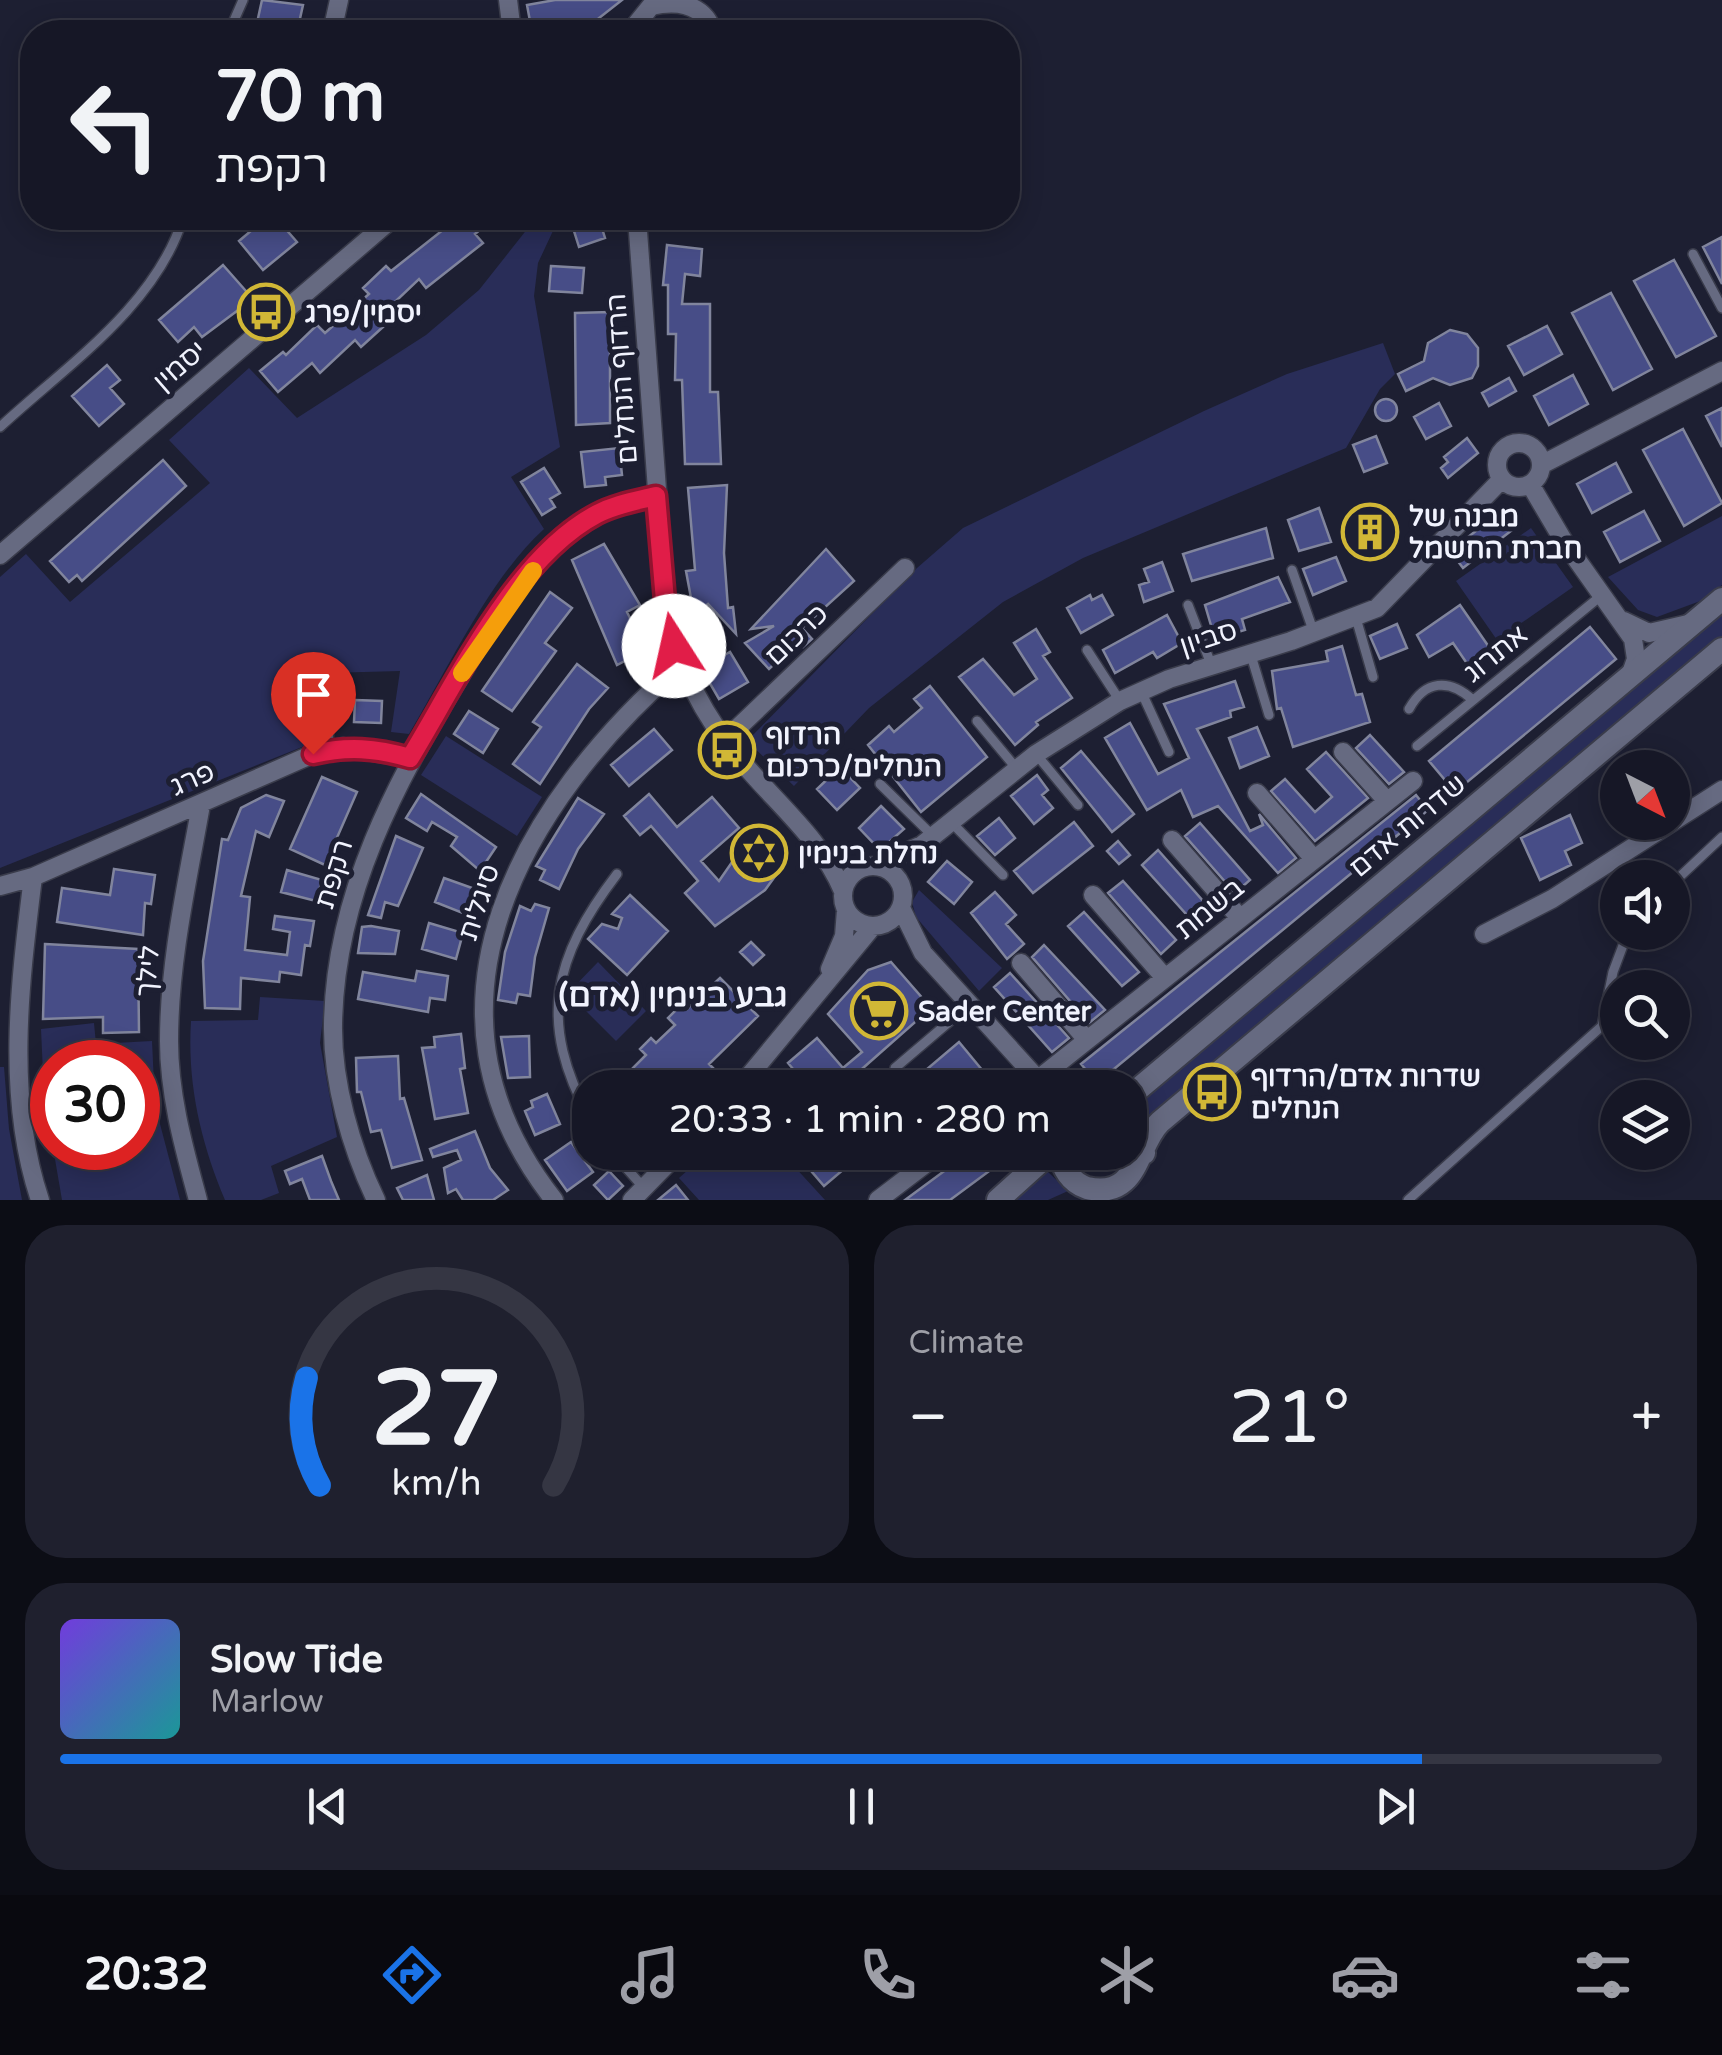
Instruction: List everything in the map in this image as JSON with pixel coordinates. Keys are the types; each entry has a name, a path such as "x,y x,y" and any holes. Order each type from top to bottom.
{"street":[{"path":"637,20 640,14 664,1 692,5 707,20"},
{"name":"יסמין","path":"0,555 379,230"},
{"name":"הרדוף הנחלים","path":"638,230 666,612 681,664 725,740 820,846 842,890"},
{"path":"1530,484 1540,465 1722,371"},
{"path":"1530,484 1515,487 1502,479 1497,462 1510,445 1530,446 1540,465"},
{"name":"סביון","path":"871,866 927,840 1036,754 1120,701 1211,664 1356,618 1396,591 1502,479"},
{"path":"1530,484 1602,595 1634,629 1650,633 1698,620"},
{"name":"רקפת","path":"376,1200 350,1127 334,1055 333,1022 351,899 410,758 483,638 550,550 596,514 656,496"},
{"name":"כרכום","path":"725,740 905,568"},
{"name":"שדרות אדם","path":"1147,1082 1722,599"},
{"path":"1620,617 1636,649 1630,676"},
{"path":"1147,1146 1160,1122 1722,648"},
{"name":"סיגלית","path":"554,1200 532,1172 496,1093 484,1042 483,1007 492,942 504,896 556,800 600,743 681,664"},
{"name":"פרג","path":"0,886 33,876 328,751 368,748 410,758"},
{"path":"1343,752 1387,801"},
{"name":"בשמת","path":"1056,1070 1087,1040 1412,781"},
{"path":"1484,934 1552,899 1722,790"},
{"path":"1257,793 1314,859"},
{"name":"לילך","path":"198,1200 177,1124 169,1042 176,944 201,805"},
{"name":"סביון","path":"901,884 927,840"},
{"path":"1172,840 1240,918"},
{"name":"הרדוף הנחלים","path":"820,846 871,866"},
{"path":"822,988 844,936 846,910 842,890 850,874 871,866 887,868 901,884 901,908 924,953 1028,1070"},
{"path":"33,876 21,971 18,1071 40,1200"},
{"path":"1093,895 1165,978"},
{"path":"754,1070 878,925 901,908"},
{"path":"846,910 857,922 878,925 924,953"},
{"path":"1020,963 1087,1040"},
{"path":"638,1194 661,1170"},
{"path":"878,1200 917,1170"},
{"path":"998,1200 1031,1170"},
{"path":"1067,1170 1072,1180 1096,1190"},
{"path":"1065,1200 1122,1185 1136,1170"}],"lane":[{"path":"0,426 138,298 172,251 179,230"},
{"path":"1693,254 1722,308"},
{"path":"1292,570 1314,633"},
{"name":"אתרוג","path":"1416,746 1602,595"},
{"path":"1188,605 1211,664"},
{"path":"1356,618 1373,677"},
{"path":"1087,650 1120,701"},
{"path":"1250,652 1269,715"},
{"path":"1409,709 1426,688 1437,684 1461,690 1473,700"},
{"path":"328,751 330,692"},
{"path":"1140,692 1170,752"},
{"path":"977,721 1017,769"},
{"path":"1036,754 1078,805"},
{"path":"880,784 927,840"},
{"path":"951,822 1002,875"},
{"path":"1690,867 1722,837"},
{"path":"572,1080 564,1052 558,996 573,942 585,916 617,874"},
{"path":"1408,1200 1602,1026 1623,950"},
{"path":"895,1068 970,1004"},
{"path":"623,1170 638,1194"}],"shaded area":[{"path":"526,230 553,230 538,263 534,296 560,447 511,477 544,529 487,599 409,734 391,732 400,671 327,673 322,739 0,868 0,577 26,554 70,602 210,483 169,440 249,368 297,418 426,335 479,290"},
{"path":"1383,343 1395,374 1380,389 1346,448 1083,558 1003,602 869,708 794,786 747,741 917,568 963,528 1287,374"},
{"path":"1722,516 1722,585 1703,600 1657,617 1638,610 1608,577"},
{"path":"1531,528 1573,587 1497,640 1456,581"},
{"path":"1722,610 1722,641 1150,1123 1147,1093"},
{"path":"446,736 542,797 517,836 421,775"},
{"path":"919,890 1002,968 979,991 916,917 912,902"},
{"path":"598,962 646,1011 616,1041 568,993"},
{"path":"260,997 325,1001 320,1043 337,1137 271,1166 279,1193 261,1200 225,1200 198,1113 191,1068 191,1021 258,1020"},
{"path":"94,1023 96,1040 42,1040 41,1029"},
{"path":"0,1067 4,1067 9,1129 22,1200 0,1200"},
{"path":"160,1124 180,1200 62,1200 57,1170 160,1170"},
{"path":"688,1170 798,1170 825,1200 699,1200 679,1178"},
{"path":"1047,1171 1068,1191 1048,1200 1011,1200"}],"building":[{"path":"262,0 303,5 300,20 258,20"},
{"path":"555,0 622,0 597,20 530,20 527,5"},
{"path":"252,230 286,230 297,242 263,270 239,241"},
{"path":"443,230 480,230 475,234 483,243 426,288 419,279 378,318 384,326 361,347 355,340 320,373 312,363 278,392 260,371 283,352 286,355 317,325 325,333 369,294 363,288 386,266 391,271"},
{"path":"602,230 605,238 579,247 574,231"},
{"path":"1722,237 1722,284 1703,247"},
{"path":"667,245 702,249 700,276 685,274 682,304 710,304 710,392 718,392 721,464 685,464 682,380 675,380 676,334 668,334 668,285 663,285"},
{"path":"1674,260 1716,336 1676,357 1634,281"},
{"path":"223,265 253,299 202,337 194,327 178,342 159,320"},
{"path":"551,266 584,268 582,293 549,291"},
{"path":"1611,293 1652,369 1613,390 1572,313"},
{"path":"610,312 610,423 576,425 575,313"},
{"path":"1547,326 1562,354 1524,375 1508,346"},
{"path":"1450,330 1467,334 1478,348 1478,366 1472,378 1450,385 1433,378 1406,391 1398,374 1424,361 1428,343"},
{"path":"107,365 120,380 110,388 124,404 99,426 72,396"},
{"path":"1573,375 1588,404 1549,425 1534,396"},
{"path":"1509,378 1516,391 1489,406 1482,393"},
{"path":"1386,399 1394,402 1394,418 1386,421 1378,418 1375,410 1378,402"},
{"path":"1439,403 1451,426 1426,439 1414,417"},
{"path":"1722,408 1722,447 1706,416"},
{"path":"1683,429 1722,503 1684,526 1643,450"},
{"path":"1376,436 1387,463 1364,472 1353,445"},
{"path":"1467,438 1478,453 1448,478 1441,468 1448,462 1444,457"},
{"path":"619,448 622,475 605,477 606,485 585,487 581,452"},
{"path":"163,460 186,486 82,581 77,575 69,582 50,561"},
{"path":"1616,463 1631,492 1592,513 1577,484"},
{"path":"544,468 560,493 550,499 555,507 542,515 521,482"},
{"path":"727,485 724,553 728,608 733,607 736,634 708,604 704,607 720,634 698,636 686,571 695,570 688,488"},
{"path":"1319,508 1331,542 1299,551 1288,520"},
{"path":"1503,510 1516,527 1463,568 1450,551"},
{"path":"1644,511 1660,541 1620,562 1604,532"},
{"name":"מבנה של חברת החשמל","path":"1381,516 1388,538 1360,548 1352,526"},
{"path":"1266,528 1273,558 1192,581 1183,554"},
{"path":"604,544 640,605 627,612 646,650 617,665 572,560"},
{"path":"826,549 854,581 802,628 812,639 803,647 798,642 769,669 745,643 774,626 751,629"},
{"path":"1336,557 1346,581 1313,595 1303,569"},
{"path":"1162,562 1173,591 1144,602 1139,585 1149,582 1144,569"},
{"path":"1278,577 1290,602 1242,619 1245,630 1215,639 1205,605"},
{"path":"550,592 572,608 545,643 556,651 512,711 482,691"},
{"path":"1090,595 1092,600 1102,595 1113,615 1081,633 1067,608"},
{"path":"1460,605 1491,650 1468,665 1453,643 1429,657 1417,635"},
{"path":"1167,615 1182,643 1157,658 1153,652 1115,673 1103,650"},
{"path":"1397,624 1407,648 1380,659 1370,636"},
{"path":"1590,627 1616,659 1455,792 1429,761"},
{"path":"1036,629 1050,652 1043,656 1072,698 1036,722 1038,725 1015,745 959,677 983,659 1014,695 1037,679 1014,643"},
{"path":"1342,646 1356,695 1362,694 1370,722 1293,747 1281,708 1277,709 1272,671 1328,661 1326,651"},
{"path":"730,652 748,682 719,699 701,668"},
{"path":"577,664 608,688 589,709 540,784 513,764 541,727 533,722"},
{"path":"1235,681 1244,707 1230,711 1231,717 1197,729 1250,831 1263,825 1259,814 1296,858 1278,873 1218,806 1193,817 1181,790 1147,810 1105,738 1130,723 1158,774 1189,758 1164,704"},
{"path":"930,686 987,757 921,812 868,745 889,726 894,732 922,708 914,699"},
{"path":"355,700 382,701 381,723 354,722"},
{"path":"469,711 498,729 483,753 454,734"},
{"path":"1257,727 1269,756 1240,768 1229,738"},
{"path":"654,729 672,750 629,786 611,765"},
{"path":"1370,735 1404,772 1389,784 1356,748"},
{"path":"1081,751 1134,814 1112,832 1061,768"},
{"path":"1326,752 1368,798 1315,841 1271,791 1285,779 1315,812 1332,797 1307,769"},
{"path":"840,767 860,788 837,810 817,789"},
{"path":"1037,775 1048,790 1042,795 1053,808 1034,824 1011,796"},
{"path":"322,777 357,792 325,865 290,849"},
{"path":"421,794 496,847 480,871 451,846 457,837 432,822 427,831 406,818"},
{"path":"649,794 677,827 712,797 739,828 701,861 719,881 748,839 755,847 768,828 782,838 771,855 784,864 765,890 715,926 685,893 698,881 651,826 640,835 624,816"},
{"path":"266,795 284,801 269,837 256,831 241,896 250,897 245,950 287,955 290,932 273,929 275,916 314,921 310,946 305,945 301,975 280,972 279,982 241,978 240,1009 205,1008 203,961 222,839 228,840 241,808"},
{"path":"1416,795 1428,810 1113,1070 1086,1070 1081,1064"},
{"path":"578,798 604,814 578,849 559,889 540,880 545,870 536,866"},
{"path":"881,806 904,829 880,850 859,828"},
{"path":"1570,815 1582,843 1565,851 1571,865 1540,880 1521,838"},
{"path":"999,818 1015,838 995,855 977,836"},
{"path":"1074,822 1093,846 1033,893 1014,871"},
{"path":"1200,823 1250,880 1235,893 1185,836"},
{"path":"396,836 423,848 398,906 385,902 381,918 368,915"},
{"path":"1118,841 1130,855 1119,864 1107,851"},
{"path":"1158,850 1211,910 1195,924 1142,865"},
{"path":"947,861 972,882 954,904 928,882"},
{"path":"114,869 155,875 151,904 145,903 143,935 57,922 62,888 110,895"},
{"path":"287,870 322,880 316,901 281,892"},
{"path":"444,878 475,889 465,914 435,902"},
{"path":"1123,881 1176,940 1161,954 1108,893"},
{"path":"995,892 1016,915 1006,924 1024,944 1007,959 971,913"},
{"path":"630,895 668,931 627,975 588,939 602,924 618,929 622,918 612,914"},
{"path":"535,904 549,908 535,957 530,996 518,994 516,1003 498,1000 505,952 520,906 531,911"},
{"path":"1084,912 1139,972 1122,986 1068,926"},
{"path":"429,923 463,933 456,959 422,949"},
{"path":"362,927 399,931 395,954 358,953"},
{"path":"751,942 764,955 753,965 740,952"},
{"path":"45,944 138,949 139,1032 103,1033 103,1017 43,1019"},
{"path":"1044,945 1105,1010 1089,1023 1032,957"},
{"name":"Sader Center","path":"891,962 931,1008 861,1070 794,1070 788,1063 817,1038 843,1068 862,1052 828,1014 868,970"},
{"path":"417,971 448,976 445,1000 430,998 428,1012 358,999 363,972 415,981"},
{"path":"1010,973 1069,1038 1052,1052 994,987"},
{"path":"720,978 758,1016 709,1064 715,1070 631,1070 646,1055 640,1049 651,1038 656,1043 675,1025 668,1018 682,1004 687,1009"},
{"path":"461,1034 465,1068 460,1069 468,1113 435,1119 422,1048 435,1047 434,1037"},
{"path":"529,1036 530,1077 508,1078 501,1037"},
{"path":"959,1042 982,1070 926,1070"},
{"path":"398,1056 400,1099 404,1098 422,1160 392,1168 381,1130 371,1132 361,1092 357,1092 356,1058"},
{"path":"547,1094 560,1124 535,1135 525,1111 533,1107 531,1101"},
{"path":"475,1131 490,1168 508,1190 493,1200 463,1200 456,1189 448,1193 444,1168 461,1160 457,1150 433,1157 430,1149"},
{"path":"571,1142 572,1170 593,1172 567,1191 545,1160"},
{"path":"322,1156 339,1200 310,1200 302,1179 290,1184 285,1171"},
{"path":"810,1170 843,1170 824,1186"},
{"path":"946,1170 991,1170 950,1200 905,1200"},
{"path":"609,1171 623,1186 608,1200 594,1185"},
{"path":"427,1175 434,1200 403,1200 397,1188"},
{"path":"676,1185 688,1200 658,1200"}],"slow traffic":[{"path":"462,673 533,571"}],"place":[{"name":"יסמין/פרג","path":"266,312"},
{"name":"מבנה של חברת החשמל","path":"1370,532"},
{"name":"הרדוף הנחלים/כרכום","path":"727,750"},
{"name":"נחלת בנימין","path":"759,853"},
{"name":"Sader Center","path":"879,1011"},
{"name":"שדרות אדם/הרדוף הנחלים","path":"1212,1092"}],"district":[{"name":"גבע בנימין (אדם)","path":"673,995"}],"route":[{"path":"313,754 343,747 368,748 410,758 518,588 574,529 617,505 656,496 666,612 674,646"}]}
